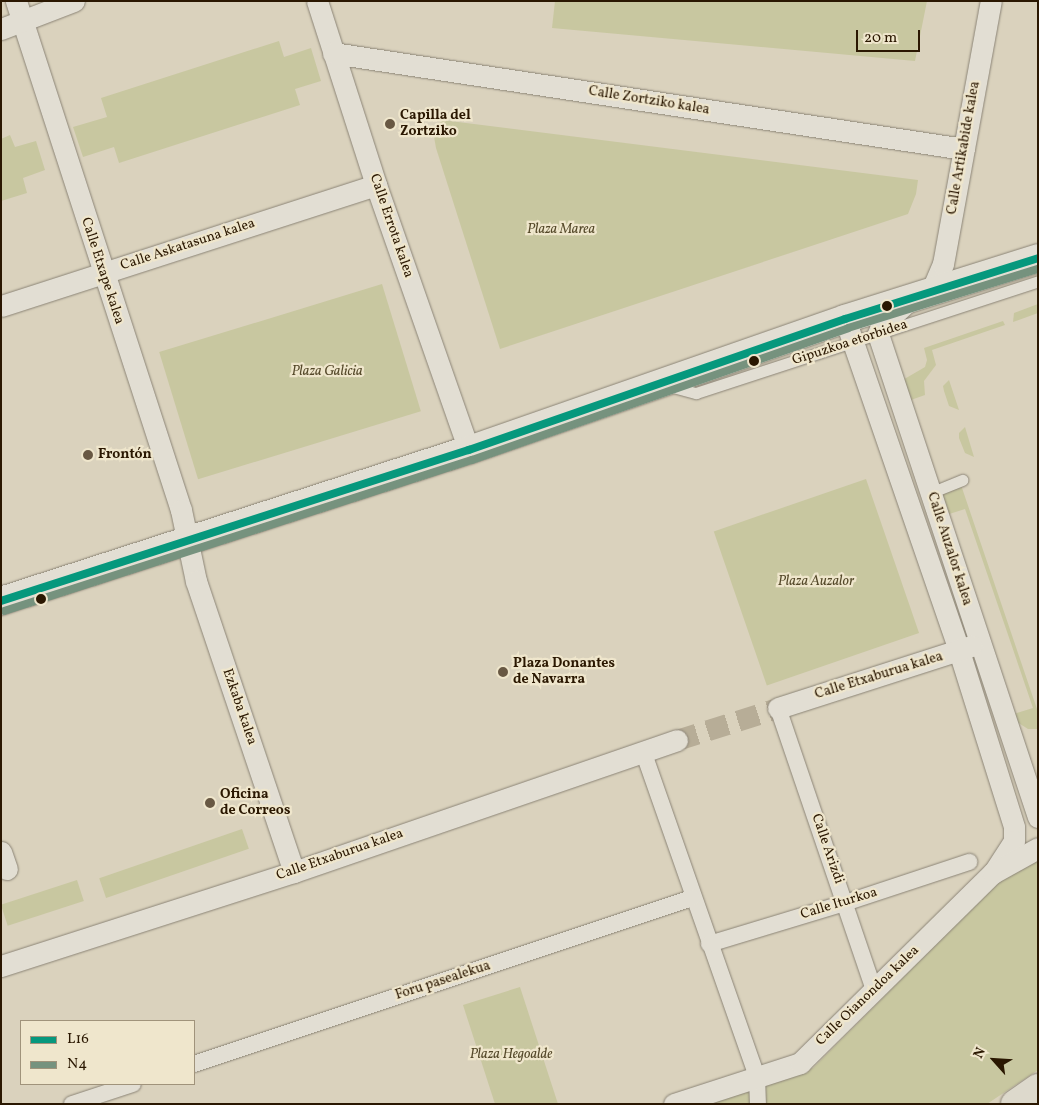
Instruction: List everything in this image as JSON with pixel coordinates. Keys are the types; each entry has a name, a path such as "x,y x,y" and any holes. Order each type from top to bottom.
{"highway":[{"path":"1015,1104 1038,1088"}],"main road":[{"name":"Gipuzkoa etorbidea","path":"1,601 469,450 660,384 850,330 922,294 1038,258"}],"street":[{"name":"Calle Etxape kalea","path":"16,1 181,510 187,542"},
{"path":"1,29 74,1"},
{"name":"Calle Errota kalea","path":"317,1 376,185 469,450"},
{"name":"Calle Artikabide kalea","path":"922,294 943,264 991,1"},
{"name":"Calle Zortziko kalea","path":"333,53 964,149"},
{"name":"Calle Askatasuna kalea","path":"1,306 376,185"},
{"path":"878,334 881,326 892,314 922,294"},
{"name":"Calle Auzalor kalea","path":"850,330 959,651 1014,827 1023,828 1035,804 878,334"},
{"name":"Ezkaba kalea","path":"187,542 203,601 294,872"},
{"name":"Calle Etxaburua kalea","path":"778,708 980,643"},
{"name":"Calle Arizdi","path":"778,708 846,903 874,990"},
{"name":"Calle Etxaburua kalea","path":"1,966 294,872 677,740"},
{"path":"643,751 692,898 757,1076 758,1104"},
{"path":"993,873 1014,841 1014,827"},
{"name":"Calle Oianondoa kalea","path":"674,1104 800,1063 993,873 1038,848"},
{"name":"Calle Iturkoa","path":"709,944 846,903 969,862"},
{"name":"Foru pasealekua","path":"195,1064 692,898"},
{"path":"72,1104 130,1085"}],"lane":[{"name":"Gipuzkoa etorbidea","path":"850,330 878,334 1038,281"},
{"path":"930,493 962,480"}],"green space":[{"path":"555,1 927,1 915,61 552,28"},
{"path":"279,41 284,57 311,48 321,81 295,89 300,105 119,163 114,147 83,157 73,127 107,117 101,98"},
{"name":"Plaza Marea","path":"442,120 918,180 916,194 908,214 500,349 436,148 433,131"},
{"path":"10,135 15,147 36,141 45,170 23,178 27,193 1,201 1,139"},
{"name":"Plaza Galicia","path":"382,284 421,411 198,479 159,352"},
{"path":"1038,304 1038,313 1013,322 1014,313"},
{"path":"1003,321 1005,325 932,350 936,365 924,381 925,395 908,401 901,381 925,367 927,360 924,348"},
{"path":"949,380 959,410 949,406 944,391 943,386"},
{"path":"965,427 974,457 965,453 959,438 959,433"},
{"name":"Plaza Auzalor","path":"866,479 919,633 767,686 714,531"},
{"path":"961,485 1038,712 1038,729 1028,729 1017,722 1014,714 1033,708 965,509 946,515 939,494"},
{"path":"242,829 249,849 106,898 99,878"},
{"path":"1038,853 1038,1070 987,1104 707,1104 813,1068 1022,858"},
{"path":"77,880 84,901 8,926 1,905"},
{"name":"Plaza Hegoalde","path":"520,987 558,1104 495,1104 463,1005"}],"tunnel":[{"path":"677,740 778,708"}],"transit line":[{"name":"L16","path":"1,601 469,450 845,319 1038,258"},
{"name":"N4","path":"4,611 472,460 848,328 1038,269"}],"place":[{"name":"Capilla del Zortziko","path":"390,124"},
{"name":"Frontón","path":"88,455"},
{"name":"Plaza Donantes de Navarra","path":"503,672"},
{"name":"Oficina de Correos","path":"210,803"}]}
